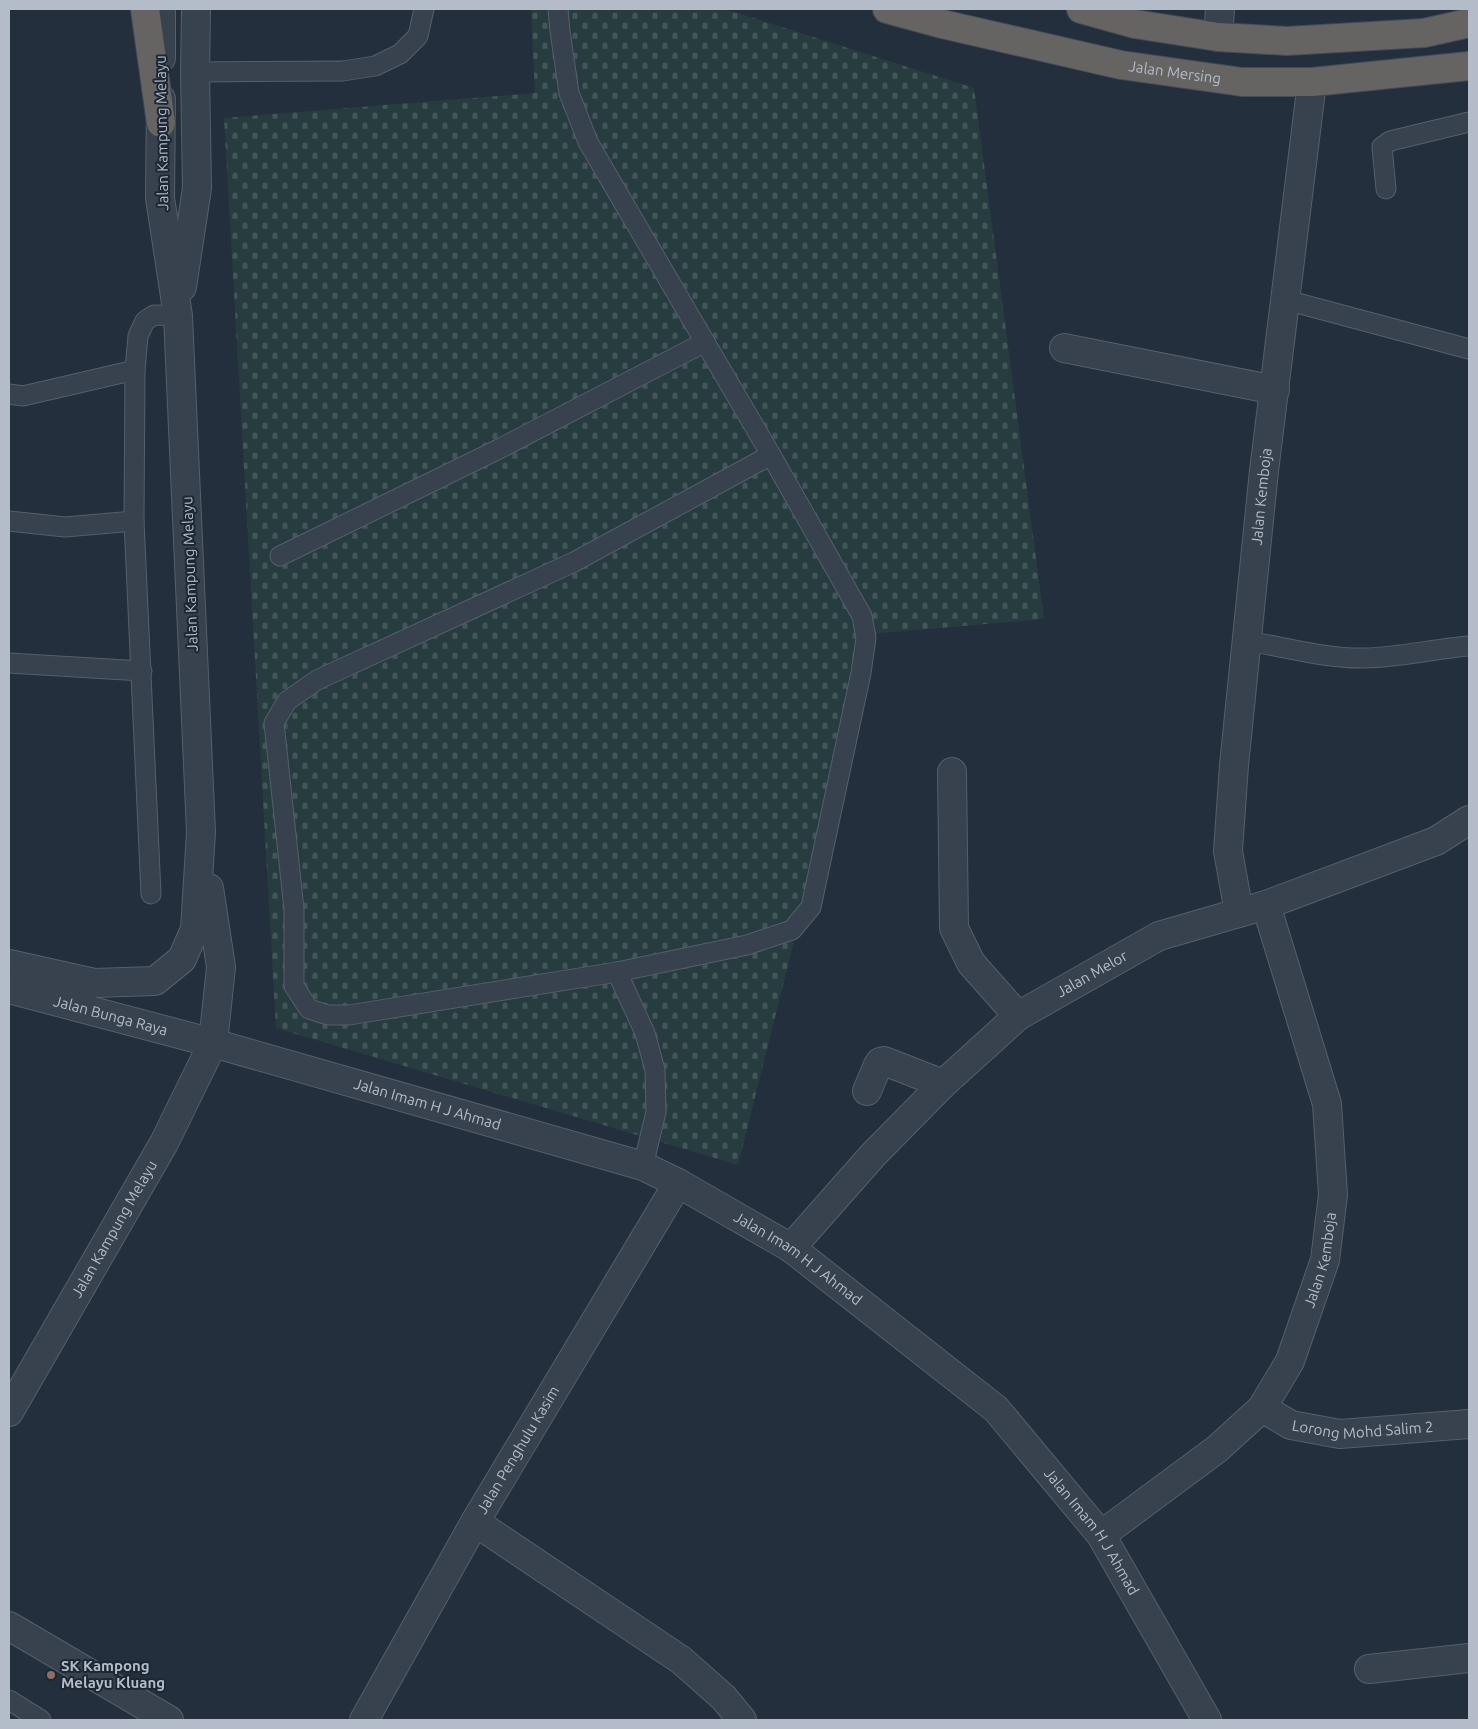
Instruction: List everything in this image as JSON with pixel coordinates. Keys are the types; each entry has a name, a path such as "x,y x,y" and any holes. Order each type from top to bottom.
{"highway":[{"path":"145,9 161,123"},
{"name":"Jalan Mersing","path":"886,9 942,24 1121,65 1242,82 1312,82 1469,66"},
{"path":"1081,9 1135,24 1218,38 1287,41 1424,33 1469,23"}],"street":[{"name":"Jalan Kampung Melayu","path":"161,9 160,198 178,316 201,832"},
{"name":"Jalan Kampung Melayu","path":"178,316 197,188 196,9"},
{"path":"1218,38 1220,9"},
{"name":"Jalan Kemboja","path":"1239,913 1228,851 1234,765 1274,390 1312,82"},
{"path":"1064,348 1274,390"},
{"path":"952,772 954,928 971,963 1018,1016"},
{"name":"Jalan Melor","path":"791,1248 873,1155 942,1084 1018,1016 1159,936 1266,905 1436,841 1469,820"},
{"path":"9,964 94,983 155,981 182,959 195,929 201,832"},
{"path":"201,832 221,967 213,1043"},
{"name":"Jalan Kemboja","path":"1101,1535 1217,1449 1262,1408 1290,1361 1325,1260 1333,1194 1326,1104 1266,905"},
{"name":"Jalan Bunga Raya","path":"9,989 213,1043"},
{"name":"Jalan Kampung Melayu","path":"9,1412 164,1143 213,1043"},
{"name":"Jalan Imam H J Ahmad","path":"213,1043 643,1166 678,1183 791,1248 996,1409 1101,1535 1207,1720"},
{"path":"868,1092 878,1065 884,1061 942,1084"},
{"name":"Jalan Penghulu Kasim","path":"364,1720 475,1522 678,1183"},
{"name":"Lorong Mohd Salim 2","path":"1262,1408 1291,1425 1340,1434 1469,1424"},
{"path":"475,1522 681,1660 724,1698 742,1720"},
{"path":"9,1626 169,1720"},
{"path":"1370,1669 1469,1658"}],"lane":[{"path":"195,72 344,71 376,66 400,54 418,36 424,9"},
{"path":"558,9 569,93 588,142 771,455 862,616 866,638 861,673 811,907 792,930 747,945 617,972 349,1015 328,1015 309,1010 294,986 294,909 274,723 287,702 317,680 574,562 771,455"},
{"path":"1386,189 1382,147 1385,143 1469,122"},
{"path":"1286,300 1469,349"},
{"path":"151,894 134,522 135,370 138,336 145,321 154,315 178,316"},
{"path":"280,556 499,449 705,342"},
{"path":"9,394 23,396 135,370"},
{"path":"9,521 65,527 134,522"},
{"path":"1247,641 1358,658 1401,656 1442,648 1469,646"},
{"path":"9,663 142,671"},
{"path":"617,972 645,1034 654,1070 656,1112 643,1166"},
{"path":"9,1700 42,1720"}],"green space":[{"path":"531,9 725,9 974,88 1044,619 871,634 738,1165 276,1028 224,118 535,93"}],"place":[{"name":"SK Kampong Melayu Kluang","path":"51,1675"}]}
